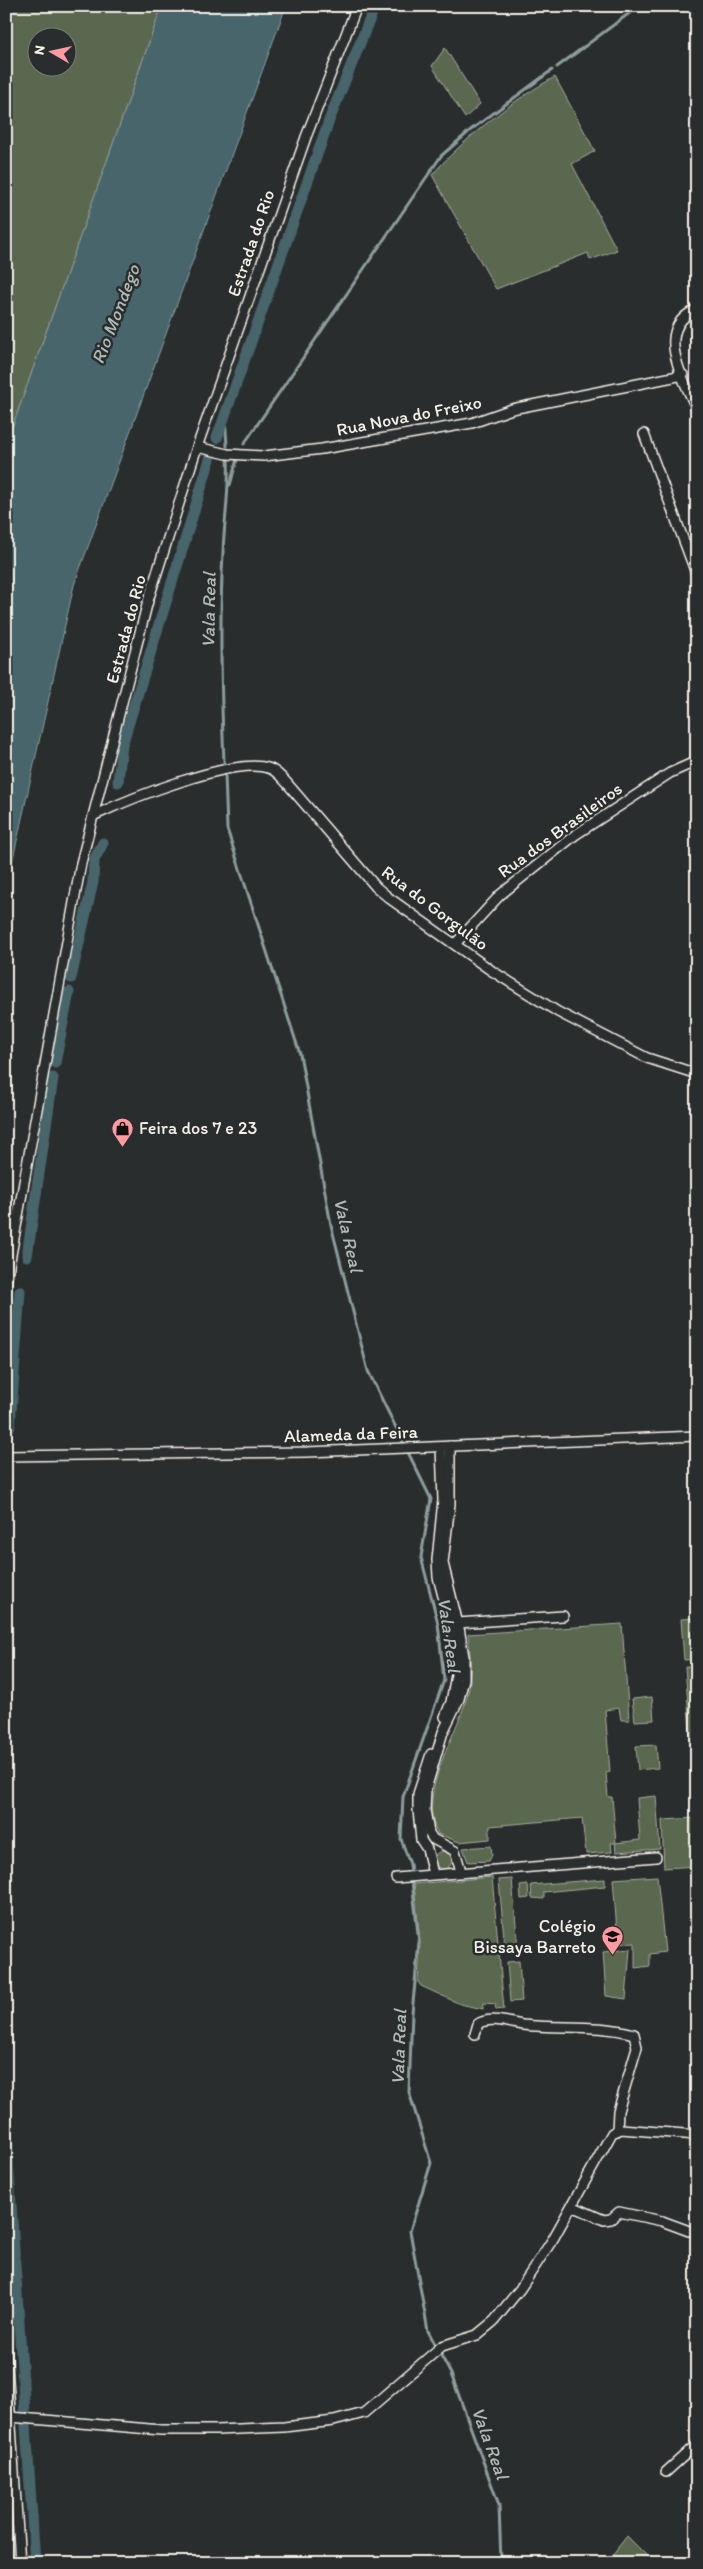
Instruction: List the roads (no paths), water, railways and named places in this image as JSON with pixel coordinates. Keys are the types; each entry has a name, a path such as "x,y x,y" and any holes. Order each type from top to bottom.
{"street":[{"name":"Estrada do Rio","path":"6,1283 81,863 95,815 148,601 198,447 306,137 357,6"},
{"path":"697,309 681,320 674,332 672,343 697,410"},
{"name":"Rua Nova do Freixo","path":"198,447 226,454 264,456 322,449 472,423 512,409 683,375"},
{"path":"644,434 697,576"},
{"name":"Rua dos Brasileiros","path":"456,944 500,895 560,847 627,800 670,773 697,761"},
{"name":"Rua do Gorgulão","path":"95,815 162,787 218,771 267,767 286,782 376,887 492,971 558,1012 647,1058 697,1074"},
{"name":"Alameda da Feira","path":"6,1456 178,1455 697,1436"},
{"path":"445,1446 450,1504 443,1563 458,1623 464,1657 464,1678 459,1699 444,1732 426,1789 425,1810 429,1833 438,1843 455,1850 461,1872"},
{"path":"433,1874 429,1856 421,1840 418,1794 451,1702 458,1668 454,1637 438,1577 437,1560 443,1500 445,1446"},
{"path":"458,1623 563,1616"},
{"path":"429,1856 432,1848 438,1843"},
{"path":"396,1878 656,1857"},
{"path":"475,2034 478,2024 488,2020 539,2027 613,2028 634,2034 637,2047 618,2111 618,2131"},
{"path":"10,2417 170,2430 284,2427 334,2421 364,2412 442,2346 477,2335 494,2320 520,2288 572,2206 612,2133 618,2131 697,2135"},
{"path":"572,2206 604,2220 611,2219 619,2212 662,2221 689,2231"},
{"path":"6,2350 20,2563"},
{"path":"666,2472 697,2444"}],"water":[{"name":"Rio Mondego","path":"162,6 286,6 74,585 6,890 6,445"}],"waterway":[{"path":"217,438 330,118 375,6"},
{"path":"557,67 639,6"},
{"path":"244,444 441,156 472,129 552,70"},
{"name":"Vala Real","path":"225,415 227,446"},
{"name":"Vala Real","path":"224,762 221,684 221,605 228,458"},
{"path":"118,782 122,745 210,459"},
{"path":"230,485 237,459"},
{"name":"Vala Real","path":"225,774 227,829 300,1054 331,1225 368,1371 431,1499 421,1557 438,1623 444,1680 403,1797 401,1839 410,1864 419,1942 412,2013 409,2092 431,2163 410,2231 428,2331 451,2374 499,2505 501,2563"},
{"path":"71,978 93,882 94,860 103,843"},
{"path":"55,1063 69,992"},
{"path":"27,1256 53,1078"},
{"path":"10,1426 20,1291"},
{"path":"6,2131 25,2412"},
{"path":"26,2425 35,2563"}],"place":[{"name":"Feira dos 7 e 23","path":"123,1147"},
{"name":"Colégio Bissaya Barreto","path":"612,1955"}]}
